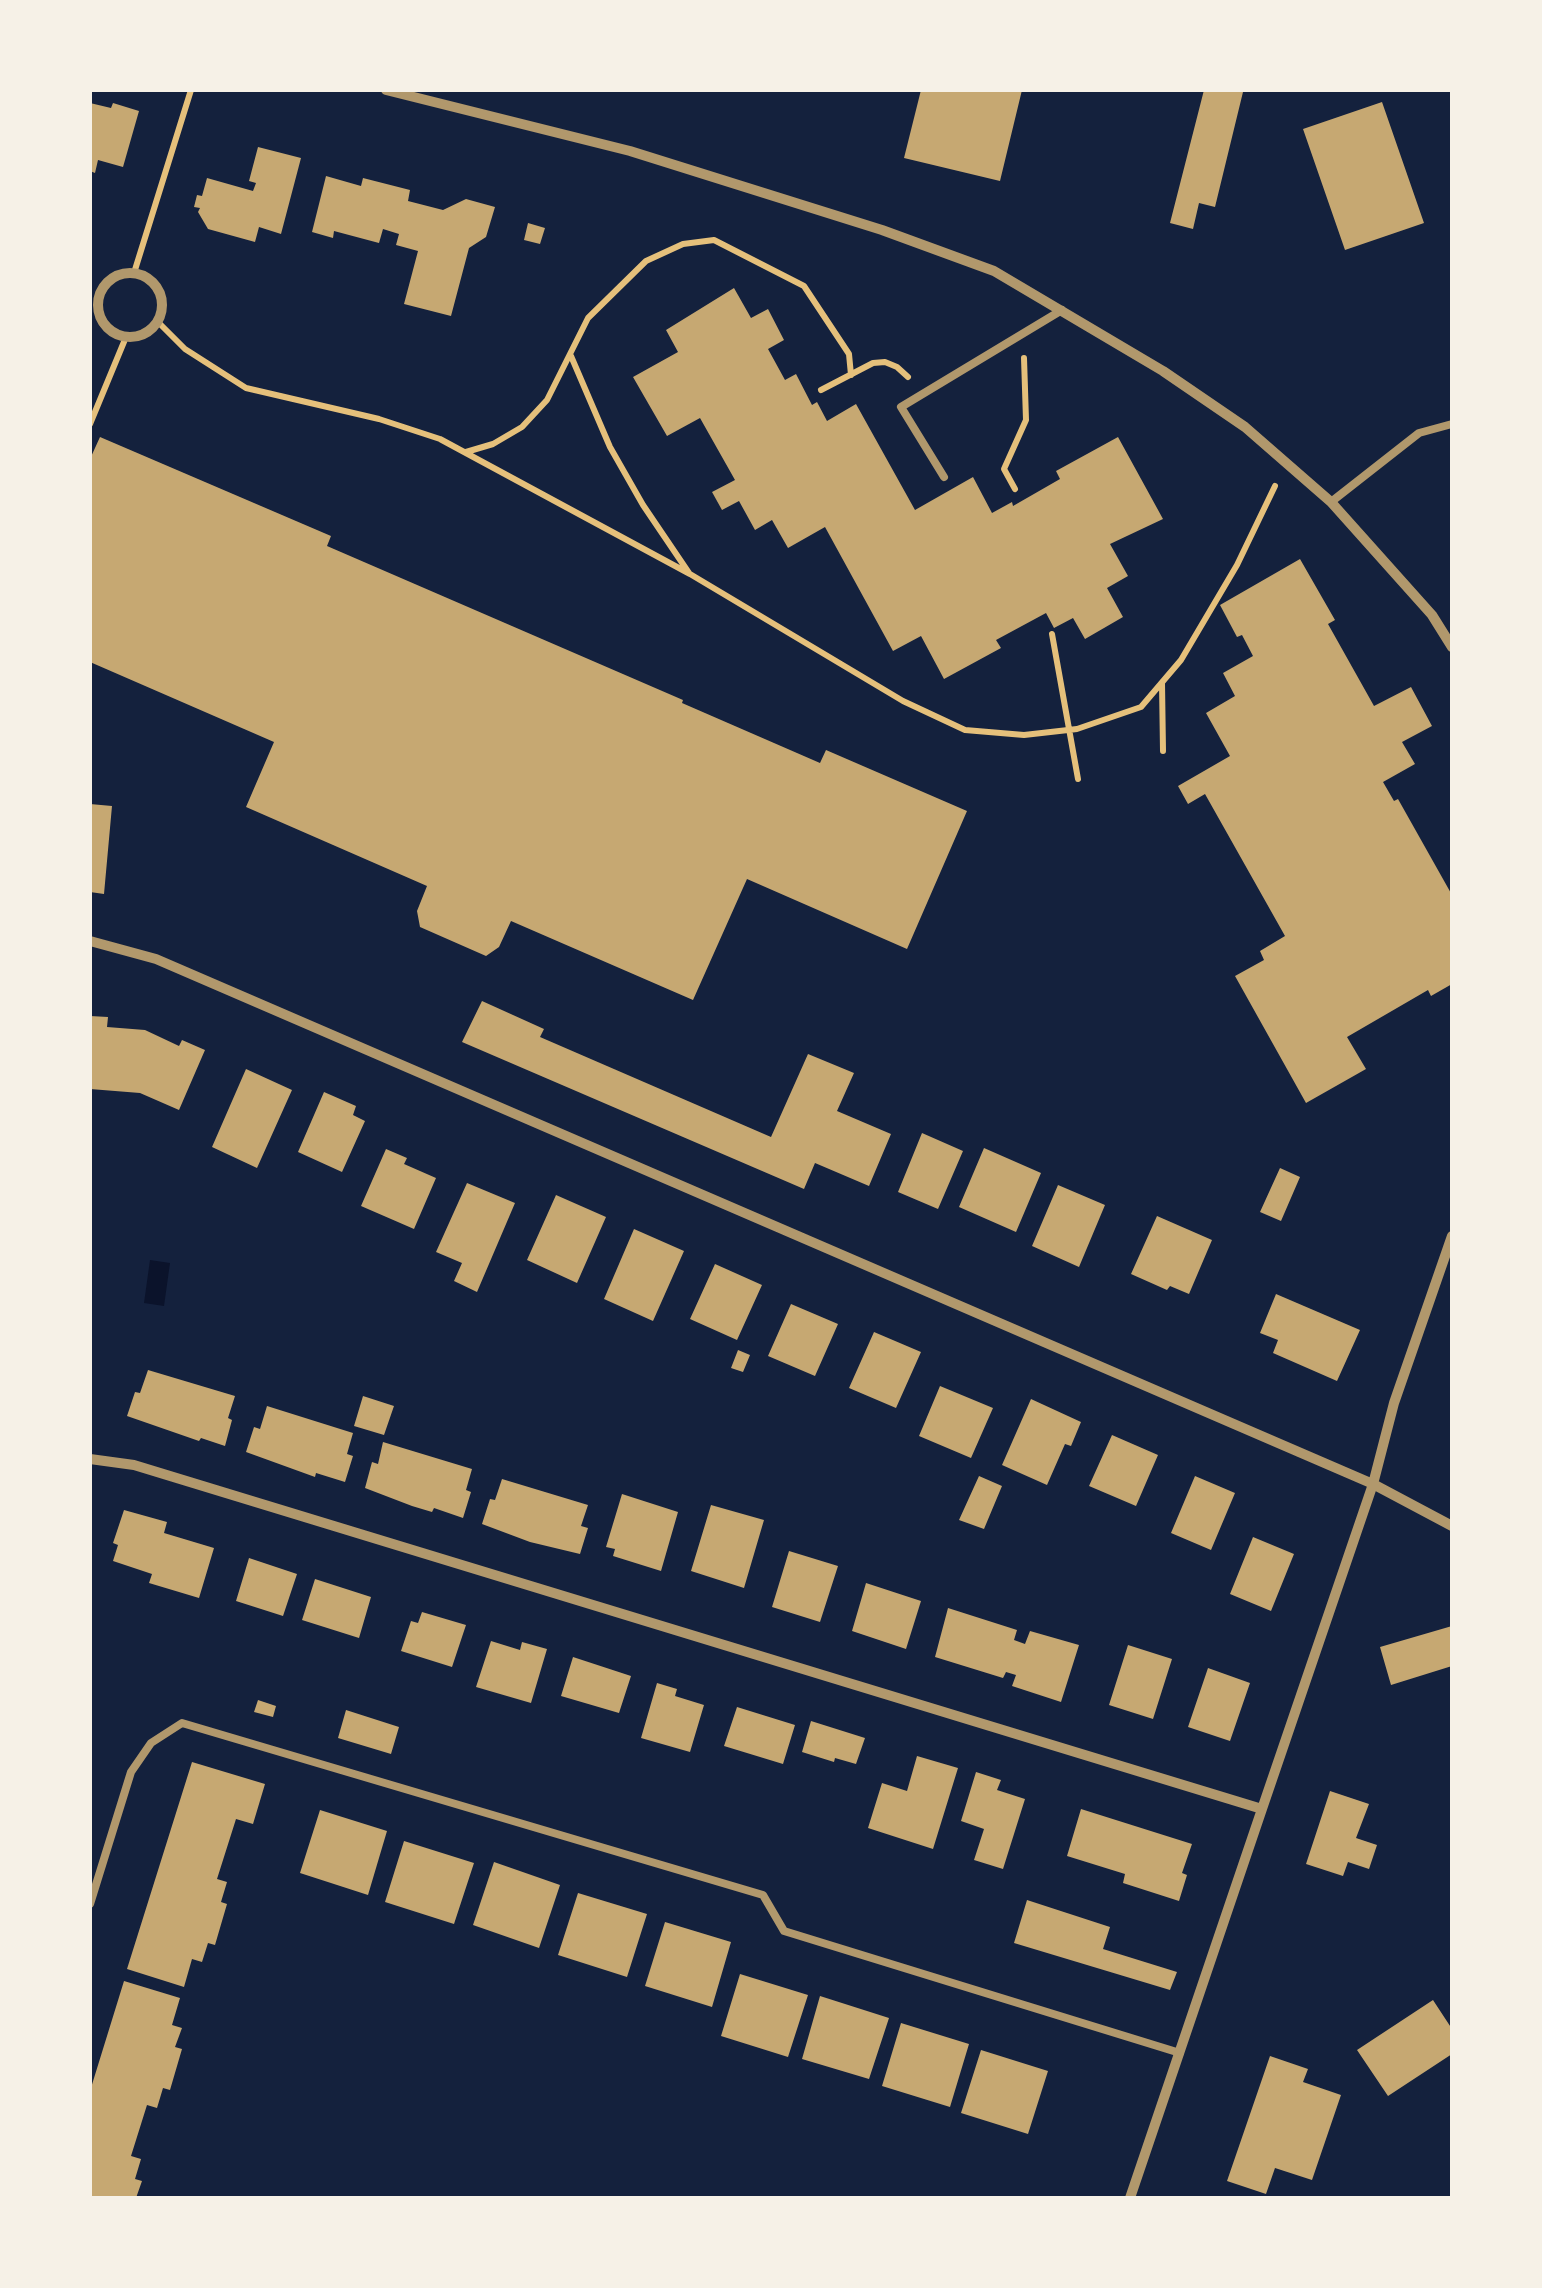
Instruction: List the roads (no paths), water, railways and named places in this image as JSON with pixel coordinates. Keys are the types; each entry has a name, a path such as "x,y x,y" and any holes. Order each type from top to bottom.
{"street":[{"path":"386,90 630,151 882,230 994,271 1245,427 1331,502 1432,616 1452,647"},
{"path":"134,273 144,276 159,291 162,301 156,321 144,333 126,336 117,334 101,320 94,298 115,276 134,273"},
{"path":"90,941 156,958 1372,1484 1452,1526"},
{"path":"1130,2198 1452,1236"},
{"path":"90,1460 134,1465 1262,1809"}],"lane":[{"path":"944,478 901,407 1062,310"},
{"path":"1331,502 1419,433 1452,424"},
{"path":"90,1904 132,1772 150,1743 182,1723 763,1895 784,1931 1180,2053"}],"water":[{"path":"150,1260 170,1263 164,1306 144,1303"}]}
